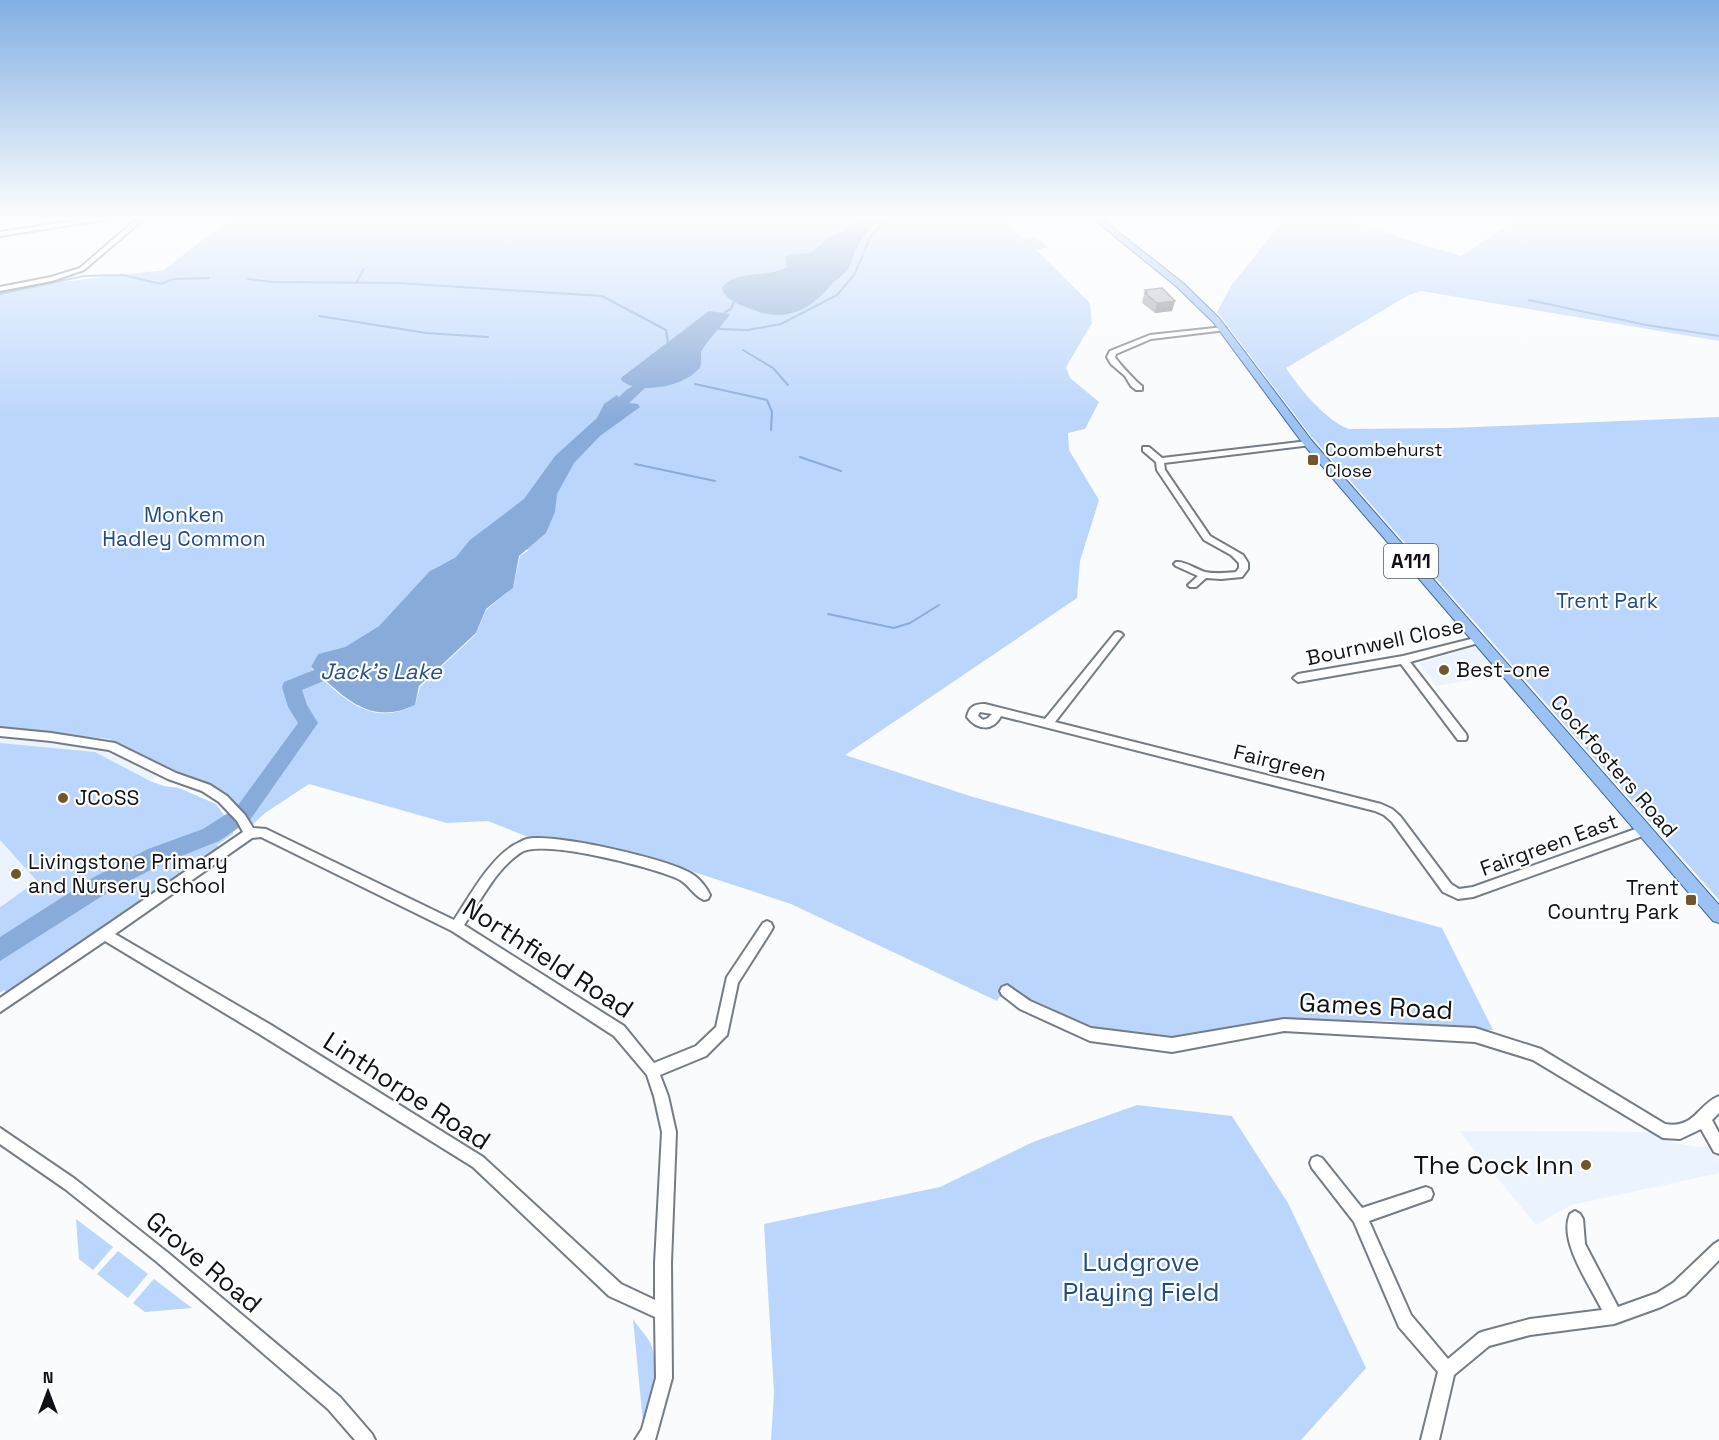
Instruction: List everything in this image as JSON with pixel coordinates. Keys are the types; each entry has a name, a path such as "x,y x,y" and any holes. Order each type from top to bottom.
{"main road":[{"name":"Cockfosters Road","path":"1179,284 1224,329 1284,414 1308,443 1719,916"}],"street":[{"path":"0,289 24,284"},
{"path":"1139,388 1133,386 1125,372 1114,365 1111,357 1118,349 1148,334 1224,329"},
{"path":"1160,461 1308,443"},
{"path":"1146,449 1160,461 1161,470 1207,538 1219,547 1236,553 1244,564 1243,572 1239,575 1203,576 1179,564"},
{"path":"1192,585 1203,576"},
{"path":"1048,723 1118,635"},
{"name":"Bournwell Close","path":"1298,678 1403,660 1479,640"},
{"path":"1403,660 1462,737"},
{"name":"Fairgreen","path":"998,711 1383,809 1396,819 1447,888 1452,892 1466,894"},
{"path":"0,732 111,746 171,776 206,788 223,799 256,832 0,1006"},
{"name":"Fairgreen East","path":"1466,894 1644,831"},
{"name":"Northfield Road","path":"256,832 456,927 619,1031 652,1071 662,1096 669,1132 663,1263 664,1378 650,1434 645,1440"},
{"path":"456,927 507,856 528,844 556,845 662,866 690,878 704,895"},
{"path":"652,1071 701,1051 722,1030 732,981 767,927"},
{"name":"Linthorpe Road","path":"106,934 478,1161 615,1290 663,1312"},
{"name":"Games Road","path":"1007,991 1025,1005 1090,1034 1172,1044 1284,1025 1474,1035 1536,1054 1663,1131 1676,1135 1686,1132 1719,1103"},
{"path":"1703,1118 1719,1147"},
{"name":"Grove Road","path":"0,1135 70,1184 162,1257 334,1403 366,1440"},
{"path":"1317,1163 1359,1217 1405,1320 1447,1370"},
{"path":"1359,1217 1426,1194"},
{"path":"1575,1219 1577,1245 1614,1316"},
{"path":"1430,1440 1447,1370 1485,1339 1530,1327 1614,1316 1661,1299 1679,1289 1719,1249"}],"shaded area":[{"path":"1474,647 1499,675 1436,686 1419,663"},
{"name":"JCoSS","path":"0,728 108,740 167,769 92,823 37,881 0,906"},
{"path":"1459,1131 1651,1132 1676,1143 1697,1147 1712,1146 1719,1159 1719,1173 1571,1205 1536,1225"}],"green space":[{"name":"Monken Hadley Common","path":"1071,284 1090,303 1092,323 1066,367 1070,378 1099,402 1085,429 1068,433 1069,450 1099,500 1080,561 1077,598 845,755 973,797 1442,928 1493,1030 1467,1030 1390,1021 1282,1019 1166,1039 1090,1029 1039,1005 1007,985 997,1001 791,904 630,851 528,837 488,821 447,823 309,784 265,813 248,829 223,799 109,739 0,728 0,293 36,285","holes":["471,540 529,550 520,556 513,588 486,610 476,634 420,687 415,705 385,713 371,711 346,699 311,668 318,654 345,647 379,626 433,569 456,557"]},
{"name":"Trent Park","path":"1719,284 1719,341 1421,291 1407,296 1286,368 1322,411 1349,429 1450,428 1719,417 1719,900 1311,436 1217,312 1231,286"},
{"path":"0,743 95,752 150,781 179,788 216,804 233,827 233,834 217,845 219,849 6,993 4,990 0,993 0,907 37,881 0,840"},
{"name":"Ludgrove Playing Field","path":"1137,1105 1232,1116 1288,1203 1366,1368 1301,1440 771,1440 774,1393 764,1224 940,1187 1033,1142"},
{"path":"76,1219 113,1247 93,1270 79,1259"},
{"path":"118,1251 148,1274 128,1298 97,1274"},
{"path":"154,1279 192,1308 145,1312 133,1303"},
{"path":"633,1319 649,1340 655,1365 649,1406 643,1423"}],"water":[{"path":"726,284 831,284 805,308 796,312 775,315 738,304 726,296 722,288"},
{"path":"709,311 730,314 702,350 700,368 678,382 662,387 634,387 621,380 622,377"},
{"name":"Jack's Lake","path":"617,395 622,402 638,404 640,407 600,436 574,463 557,494 555,512 546,533 519,556 513,588 486,609 476,633 419,686 415,705 399,711 370,710 346,698 311,667 318,654 345,647 379,626 430,571 456,557 470,540 524,499 555,456 597,418 604,404"}],"building":[{"path":"1162,288 1175,301 1157,303 1145,293 1147,293 1145,290"}],"waterway":[{"path":"0,294 46,284"},
{"path":"417,284 602,296 666,330 668,343"},
{"path":"719,329 748,330 781,324 837,295 846,284"},
{"path":"1529,300 1646,325 1719,336"},
{"path":"725,312 731,309 734,302"},
{"path":"319,316 426,333 488,337"},
{"path":"743,350 773,368 788,385"},
{"path":"695,384 767,400 772,412 771,430"},
{"path":"622,402 638,388"},
{"path":"800,457 841,471"},
{"path":"635,464 715,481"},
{"path":"828,614 894,628 910,623 939,605"},
{"path":"0,950 102,884 156,856 211,835 243,814 308,723 298,707 291,687 319,675"}],"place":[{"name":"Coombehurst Close","path":"1313,460"},
{"name":"Best-one","path":"1444,670"},
{"name":"JCoSS","path":"63,798"},
{"name":"Livingstone Primary and Nursery School","path":"16,874"},
{"name":"Trent Country Park","path":"1691,900"},
{"name":"The Cock Inn","path":"1586,1165"}]}
